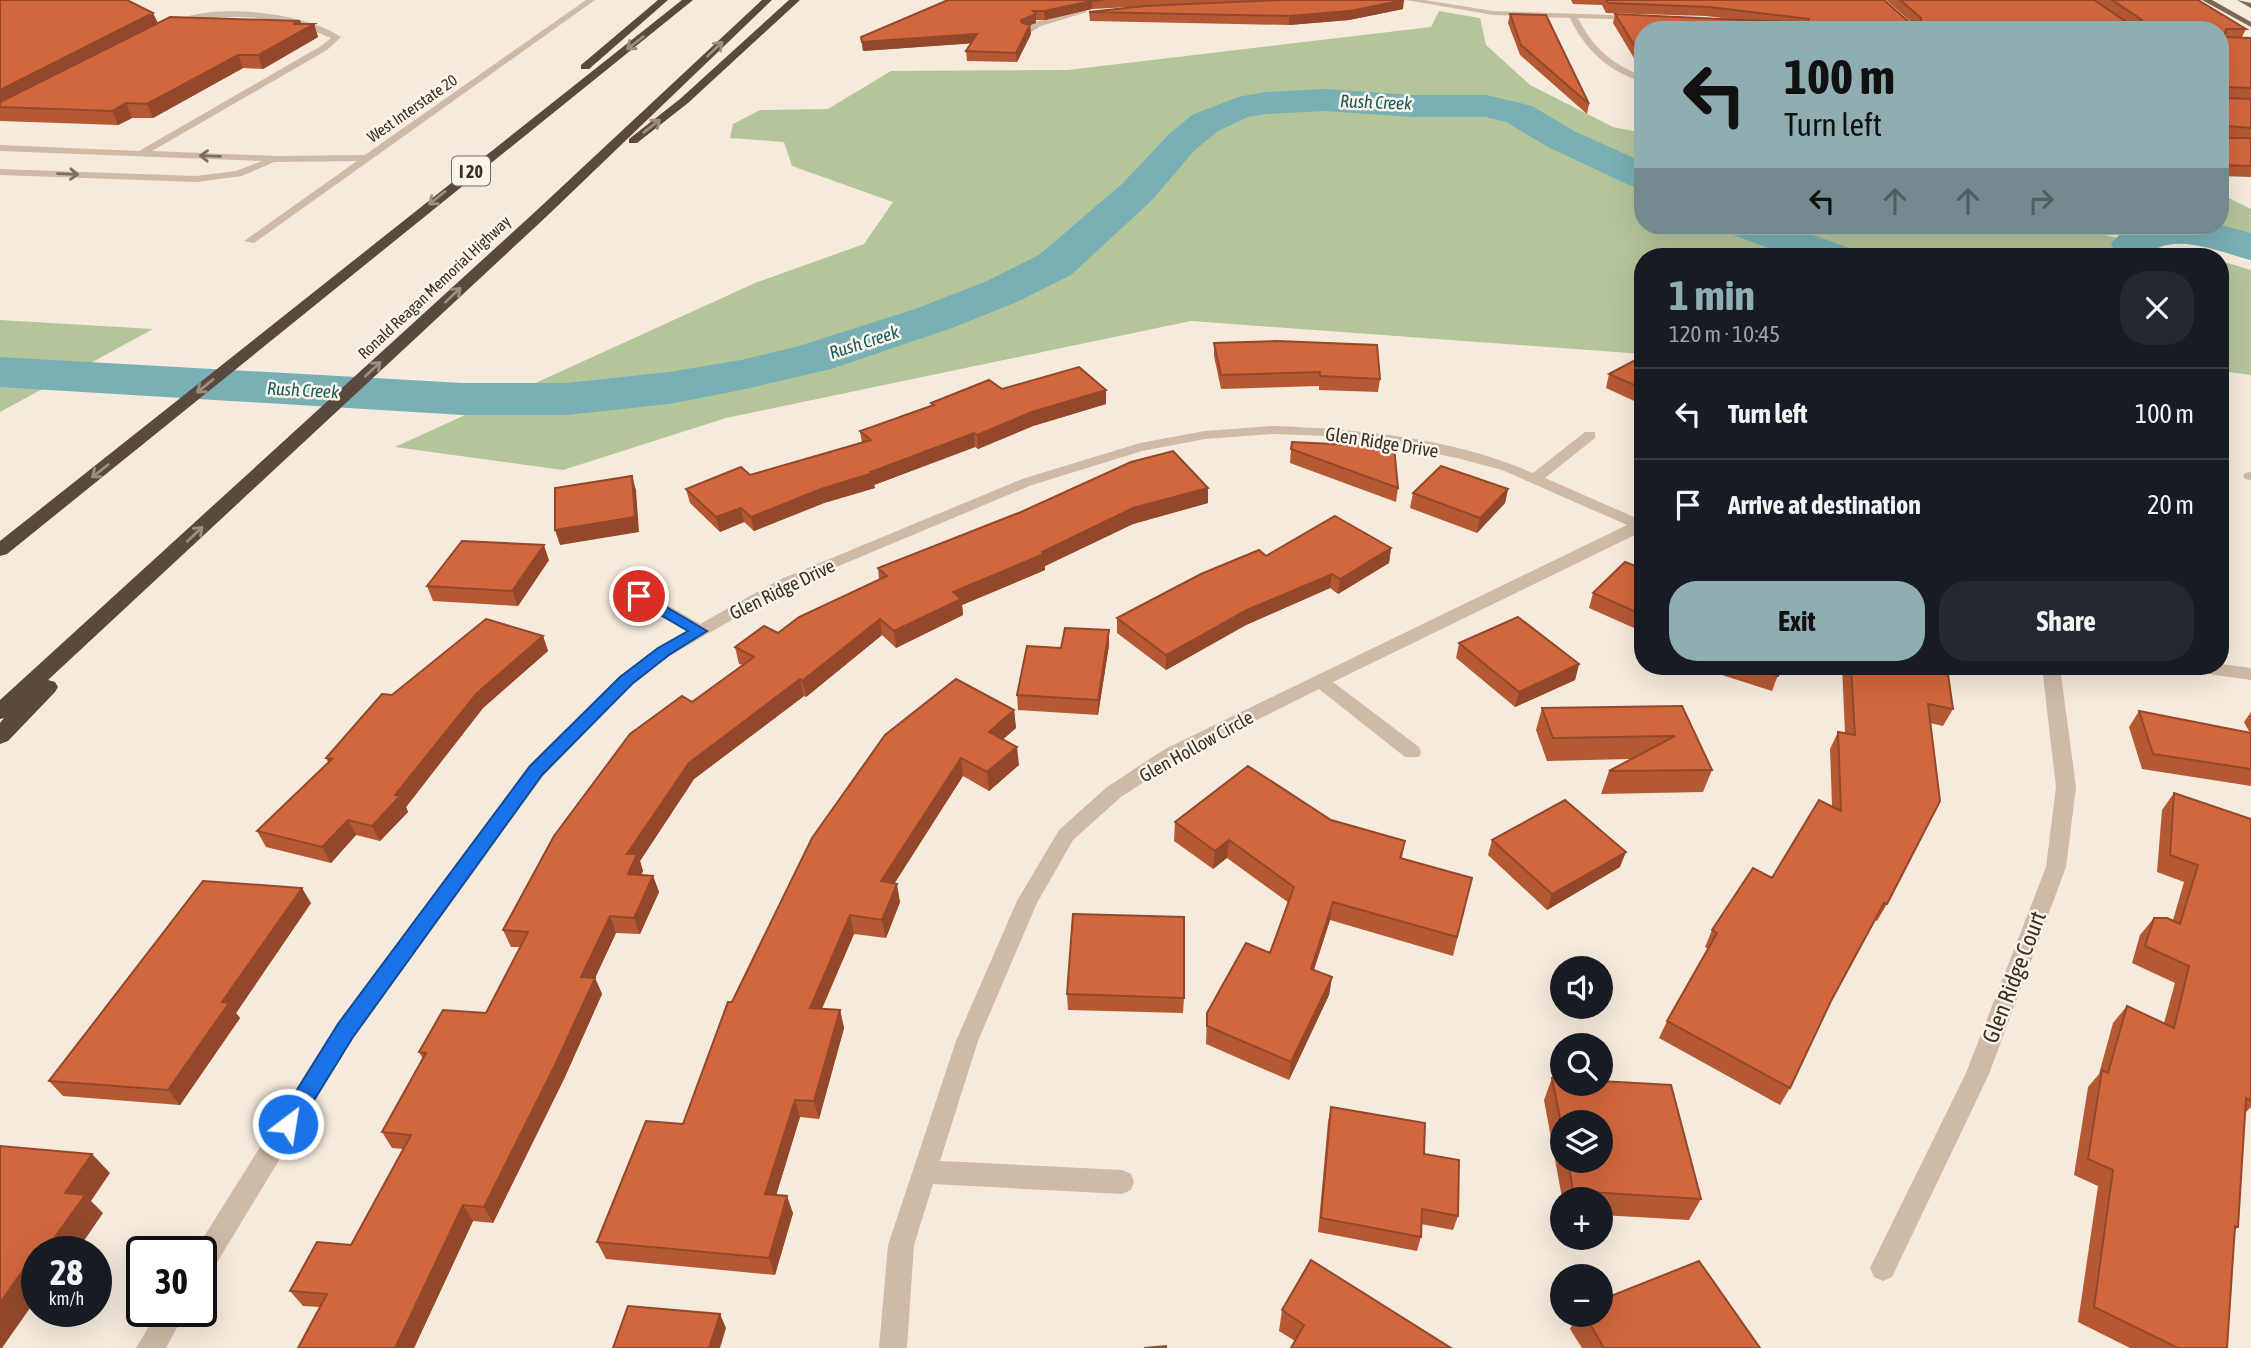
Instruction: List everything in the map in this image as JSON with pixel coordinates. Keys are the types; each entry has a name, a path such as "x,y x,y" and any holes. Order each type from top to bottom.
{"highway":[{"path":"515,135 608,44 663,0"},
{"name":"I 20","path":"0,550 515,135 688,0"},
{"name":"Ronald Reagan Memorial Highway","path":"0,712 541,214 767,0"},
{"path":"541,214 684,101 795,0"},
{"path":"0,736 175,552"}],"main road":[{"path":"2206,0 2251,25"},
{"path":"2241,0 2251,6"}],"street":[{"name":"West Interstate 20","path":"250,241 591,0"},
{"path":"1410,0 1466,10 1641,19"},
{"path":"1028,30 1038,24 1091,9"},
{"path":"142,153 324,48 337,37 320,29 235,12 206,14 164,29"},
{"path":"1573,17 1582,38 1604,60 1634,75"},
{"path":"0,148 278,159 367,158"},
{"path":"0,172 196,179 238,174 278,159"},
{"name":"Glen Ridge Drive","path":"217,1239 345,1031 536,771 626,680 663,652 785,583 1014,488 1153,444 1205,435 1273,430 1351,433 1459,454 1507,467 1634,523"},
{"path":"1535,479 1590,435"},
{"name":"Glen Hollow Circle","path":"893,1348 901,1245 973,1029 1027,901 1066,835 1114,793 1172,754 1634,529"},
{"path":"639,596 699,631"},
{"path":"2229,671 2251,674"},
{"name":"Glen Ridge Court","path":"1883,1268 1977,1074 2056,867 2066,787 2052,675"},
{"path":"1320,681 1412,752"},
{"path":"925,1172 1122,1182"},
{"path":"150,1348 163,1327"}],"green space":[{"path":"1439,11 1480,18 1486,45 1530,85 1613,127 1634,131 1634,235 2105,235 2162,248 1634,248 1634,353 1191,321 726,418 563,470 395,447 755,283 864,244 893,202 792,166 784,142 730,138 733,124 760,110 828,109 891,71 1068,70 1431,27"},
{"path":"2229,198 2251,209 2251,240 2229,232"},
{"path":"2229,263 2251,270 2251,375 2229,372"},
{"path":"0,320 153,329 0,412"}],"building":[{"path":"0,0 127,0 153,13 0,90"},
{"path":"948,0 1103,0 1033,11 1036,14 1021,20 1022,23 1030,25 1016,53 966,51 977,34 862,42 861,37"},
{"path":"1279,0 1404,0 1350,11 1289,16 1089,12 1145,6"},
{"path":"1606,0 1884,0 1908,21 1808,21 1809,19 1709,7 1608,3"},
{"path":"1900,0 2094,0 2125,21 1921,21 1921,18"},
{"path":"2112,0 2198,0 2246,29 2229,29 2229,21 2141,21"},
{"path":"1510,14 1546,15 1589,104 1521,45"},
{"path":"1615,14 1764,21 1634,21 1634,45"},
{"path":"170,17 300,21 293,24 314,24 258,55 238,55 147,104 126,103 112,111 0,107 0,102"},
{"path":"2229,37 2251,38 2251,88 2229,87"},
{"path":"2229,98 2251,99 2251,128 2229,126"},
{"path":"2229,138 2251,138 2251,166 2229,165"},
{"path":"1277,341 1377,345 1380,379 1320,376 1320,372 1221,375 1214,343"},
{"path":"1634,361 1634,385 1609,374"},
{"path":"1079,367 1106,390 1032,412 977,435 974,433 751,517 741,508 716,517 686,489 741,467 750,475 871,440 860,431 934,405 931,403 989,380 1002,389"},
{"path":"1292,442 1394,447 1398,488 1291,449"},
{"path":"1173,451 1208,488 1133,508 1042,552 1044,554 953,592 961,599 894,631 880,619 802,681 800,679 689,763 627,854 637,854 628,874 653,876 634,918 610,916 581,977 595,978 556,1063 484,1207 463,1205 395,1348 298,1348 327,1294 290,1291 317,1242 351,1245 411,1135 382,1132 426,1053 419,1052 443,1010 486,1013 528,932 503,930 554,836 630,734 682,696 692,702 754,657 735,647 764,626 778,633 799,617 887,576 878,568 1021,512 1131,462"},
{"path":"1441,466 1508,489 1480,518 1413,493"},
{"path":"632,476 635,517 555,530 555,488"},
{"path":"1335,516 1391,548 1340,579 1332,574 1247,610 1166,655 1117,618 1201,574 1259,550 1266,556"},
{"path":"462,541 544,545 512,591 427,586"},
{"path":"1625,562 1634,566 1634,611 1593,593"},
{"path":"1518,617 1579,664 1519,692 1459,643"},
{"path":"486,619 543,636 477,693 395,795 400,796 372,826 348,820 322,847 257,831 332,759 326,758 382,694 392,695"},
{"path":"1065,628 1109,630 1098,700 1017,695 1027,646 1061,648"},
{"path":"1851,675 1948,675 1953,709 1928,704 1940,801 1887,904 1884,903 1831,1001 1790,1088 1667,1021 1717,933 1712,930 1753,868 1772,878 1819,800 1841,811 1838,732 1855,735"},
{"path":"956,679 1014,710 989,732 1017,747 987,772 961,758 881,881 897,884 882,920 850,915 810,1008 840,1010 814,1101 795,1100 765,1194 787,1196 769,1258 597,1242 646,1121 683,1124 728,1002 732,1002 812,838 885,735"},
{"path":"1682,706 1712,770 1609,771 1675,736 1553,738 1542,708"},
{"path":"2139,711 2251,733 2251,769 2153,754"},
{"path":"1248,766 1331,820 1405,841 1400,858 1472,878 1457,937 1333,902 1311,969 1332,977 1291,1062 1207,1026 1207,1013 1246,943 1270,953 1294,887 1229,840 1215,851 1175,822"},
{"path":"2174,793 2251,819 2251,1101 2246,1098 2227,1348 2178,1348 2094,1307 2113,1170 2088,1159 2102,1070 2108,1073 2127,1006 2174,1028 2189,966 2145,946 2154,918 2167,918 2180,924 2198,865 2170,855"},
{"path":"1565,800 1626,852 1552,894 1492,840"},
{"path":"203,881 302,888 222,1002 229,1003 168,1090 49,1081"},
{"path":"1073,914 1184,917 1184,998 1067,994"},
{"path":"1613,1082 1671,1085 1701,1199 1613,1194 1613,1187 1572,1187 1570,1173 1613,1173 1613,1110 1558,1110 1556,1096 1613,1096"},
{"path":"1331,1107 1425,1123 1424,1154 1459,1160 1458,1216 1422,1209 1421,1237 1321,1218"},
{"path":"0,1146 92,1154 65,1193 85,1195 56,1236 21,1236 21,1273 0,1303"},
{"path":"1311,1260 1451,1348 1291,1348 1304,1325 1282,1310"},
{"path":"1699,1261 1760,1348 1604,1348 1592,1327 1613,1327 1613,1295"},
{"path":"628,1306 720,1314 709,1348 613,1348"}],"waterway":[{"name":"Rush Creek","path":"0,372 463,399 566,399 669,388 741,375 813,358 935,318 1003,291 1055,265 1137,192 1182,142 1205,123 1238,108 1266,103 1325,100 1412,106 1486,106 1519,114 1561,139 1634,173"},
{"name":"Rush Creek","path":"1773,235 1808,248"},
{"name":"Rush Creek","path":"2135,248 2133,244 2151,235"},
{"name":"Rush Creek","path":"2208,235 2251,247"}],"route":[{"path":"288,1124 345,1031 536,771 626,680 663,652 699,631 639,596"}]}
